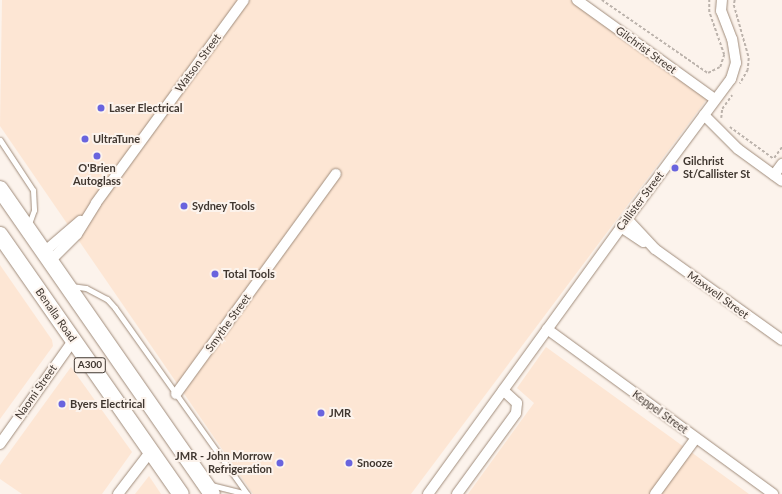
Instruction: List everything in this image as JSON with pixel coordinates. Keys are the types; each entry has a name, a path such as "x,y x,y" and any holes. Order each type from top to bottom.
{"highway":[{"name":"A300","path":"0,190 208,488"},
{"name":"Benalla Road","path":"0,235 181,494"},
{"path":"25,271 47,257"},
{"path":"50,307 58,294 68,287"}],"street":[{"name":"Watson Street","path":"47,257 77,234 96,203 244,0"},
{"name":"Gilchrist Street","path":"576,0 715,100"},
{"name":"Callister Street","path":"428,494 624,223 731,79 736,63 732,39 721,12 722,0"},
{"path":"702,119 738,149 778,178 782,165"},
{"name":"Smythe Street","path":"176,394 336,174"},
{"name":"Maxwell Street","path":"624,223 655,249 782,340"},
{"name":"Keppel Street","path":"547,329 773,494"},
{"name":"Naomi Street","path":"0,444 74,341"},
{"path":"457,494 516,413 517,403 503,390"},
{"path":"655,494 696,438"},
{"path":"118,494 151,451"}],"lane":[{"path":"0,140 33,190 34,210 28,229"},
{"path":"68,287 83,286 107,299 247,494"},
{"path":"208,488 247,494"}],"path":[{"path":"602,0 708,73 720,67 724,55 709,12 709,0"},
{"path":"735,0 734,5 749,58 746,76 738,87"},
{"path":"721,120 722,110 734,92"},
{"path":"727,125 782,165"},
{"path":"773,159 782,147"}],"shaded area":[{"path":"2,0 570,0 707,99 411,494 253,494 0,126"},
{"path":"0,265 52,340 53,346 0,419"},
{"path":"546,347 749,494 468,494 534,403 517,388"},
{"path":"71,367 132,452 102,494 22,494 0,479 0,465"},
{"path":"149,476 161,494 135,494"}],"place":[{"name":"Laser Electrical","path":"101,108"},
{"name":"UltraTune","path":"85,139"},
{"name":"O'Brien Autoglass","path":"97,156"},
{"name":"Gilchrist St/Callister St","path":"675,168"},
{"name":"Sydney Tools","path":"184,206"},
{"name":"Total Tools","path":"215,274"},
{"name":"Byers Electrical","path":"62,404"},
{"name":"JMR","path":"321,413"},
{"name":"JMR - John Morrow Refrigeration","path":"280,463"},
{"name":"Snooze","path":"349,463"}]}
